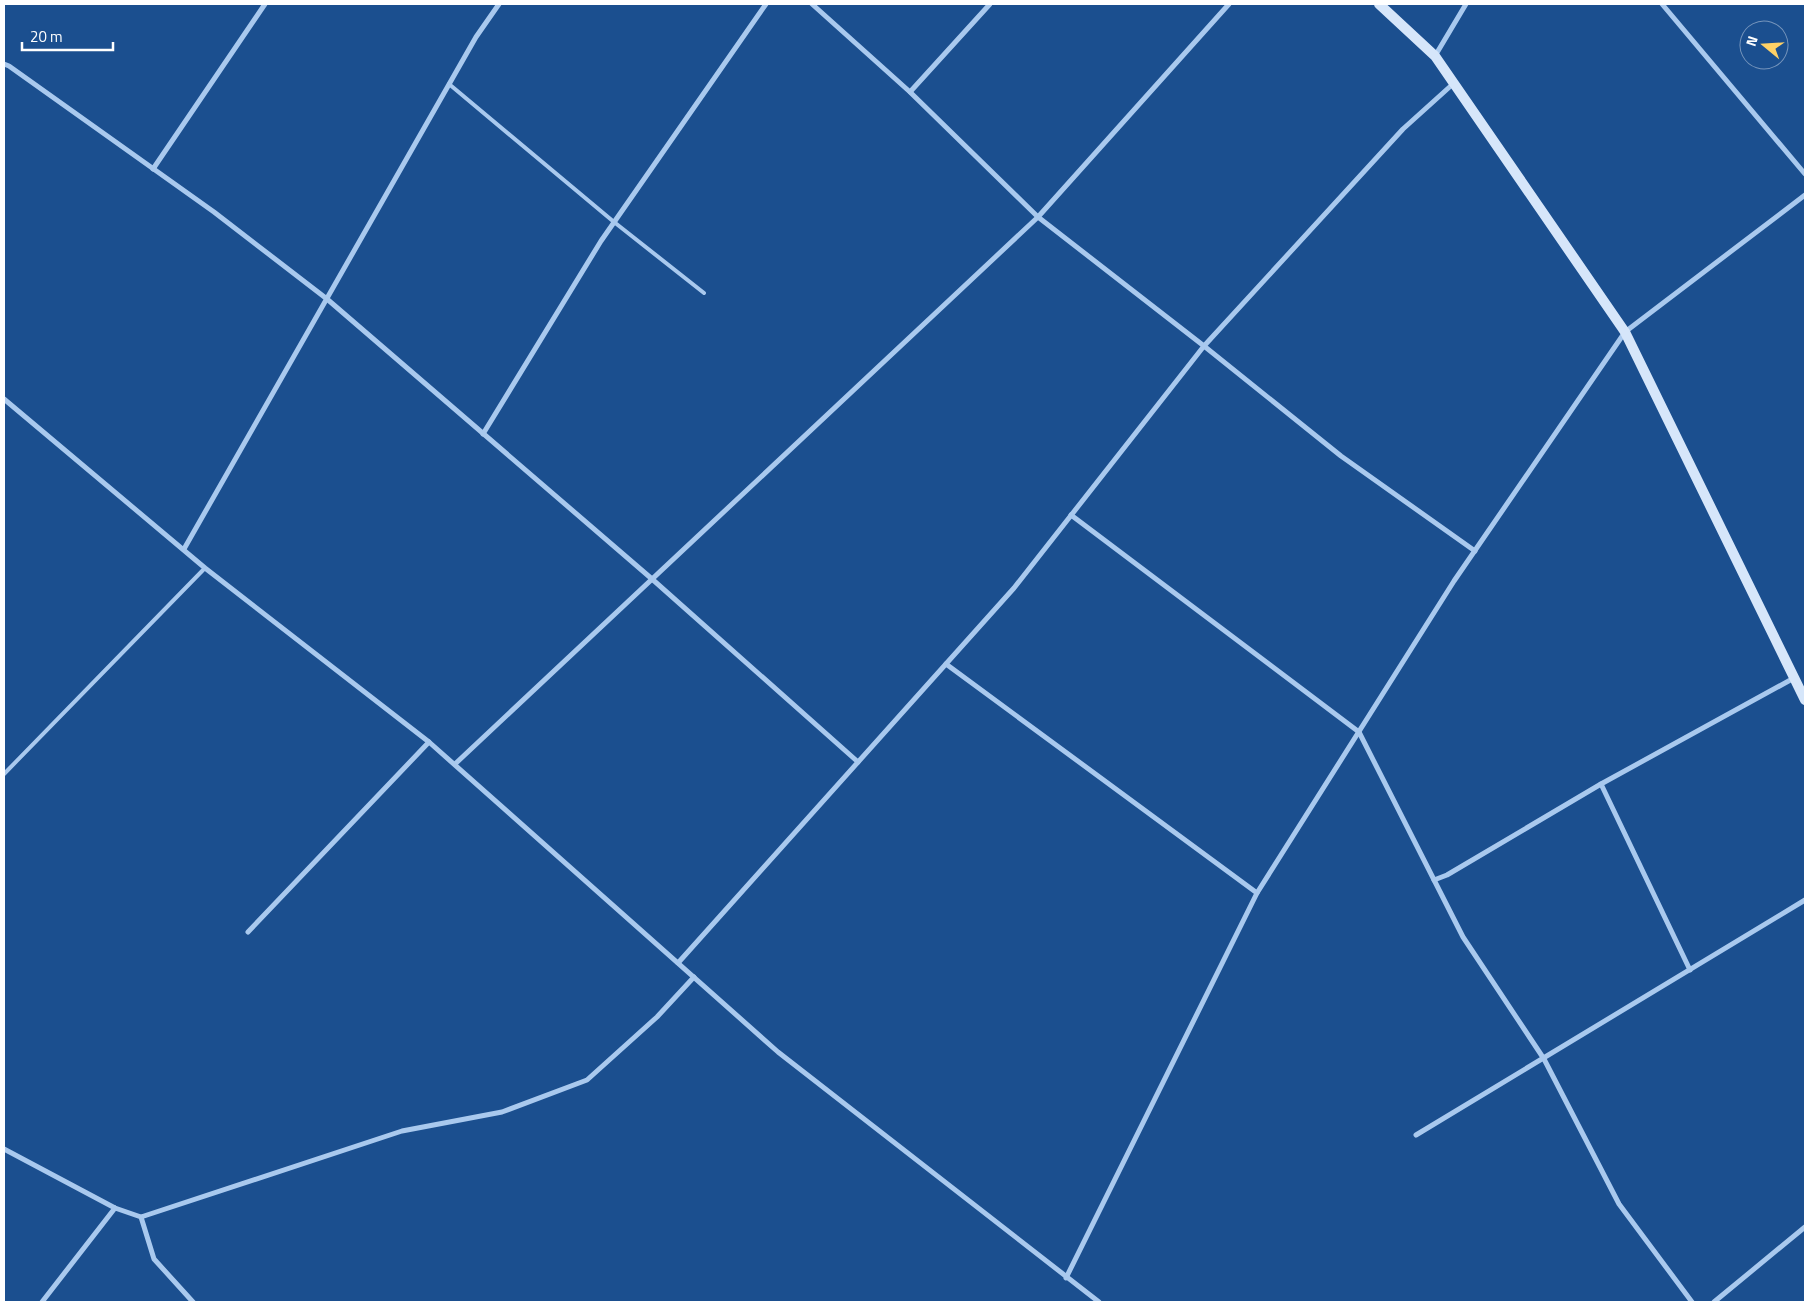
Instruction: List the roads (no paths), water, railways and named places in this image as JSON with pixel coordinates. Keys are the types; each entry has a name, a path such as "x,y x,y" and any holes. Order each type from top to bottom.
{"street":[{"path":"153,169 265,4"},
{"path":"184,549 476,37 499,4"},
{"path":"483,434 600,241 766,4"},
{"path":"812,4 910,92 1038,217 1204,346 1341,456 1475,551"},
{"path":"910,92 990,4"},
{"path":"455,764 1038,217 1229,4"},
{"path":"1379,4 1435,56 1625,332 1805,700"},
{"path":"1435,56 1466,4"},
{"path":"1662,4 1805,174"},
{"path":"4,64 214,212 327,299 652,579 858,762"},
{"path":"678,963 1014,588 1204,346 1403,129 1454,82"},
{"path":"1066,1278 1257,893 1475,551 1625,332 1805,195"},
{"path":"4,399 205,568 430,742 778,1052 1099,1302"},
{"path":"1071,515 1359,732 1463,938 1544,1059 1619,1204 1692,1302"},
{"path":"946,664 1257,893"},
{"path":"1434,880 1447,875 1601,784 1794,678"},
{"path":"248,932 430,742"},
{"path":"1601,784 1690,970"},
{"path":"1416,1135 1805,900"},
{"path":"4,1148 115,1208 142,1217 402,1131 502,1112 587,1080 657,1017 694,977"},
{"path":"42,1302 115,1208"},
{"path":"142,1217 154,1260 193,1302"},
{"path":"1714,1302 1805,1227"}],"lane":[{"path":"449,84 614,222 704,293"},
{"path":"4,774 205,568"}]}
